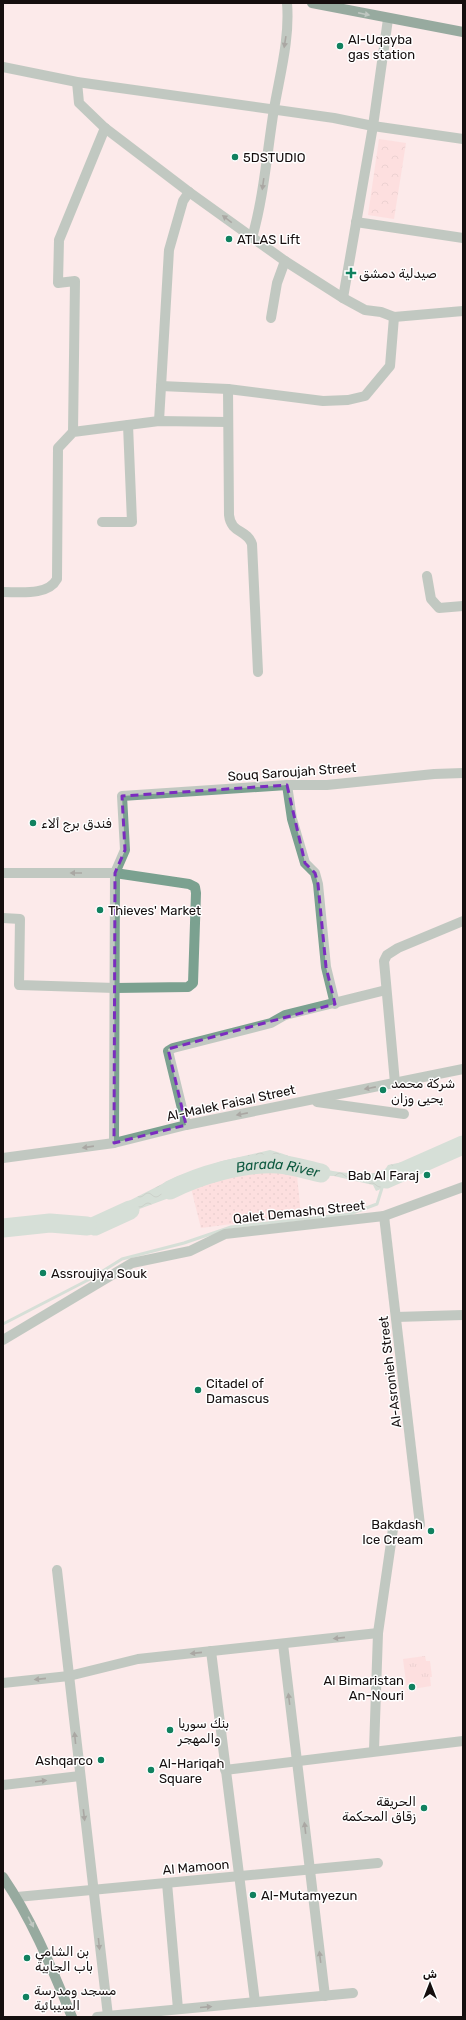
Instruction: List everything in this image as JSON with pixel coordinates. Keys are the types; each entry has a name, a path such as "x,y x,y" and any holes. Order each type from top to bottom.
{"main road":[{"path":"312,3 388,19 463,32"},
{"path":"3,1877 17,1897 32,1924 72,2017"}],"street":[{"path":"252,238 260,203 287,28 287,3"},
{"path":"343,298 374,126 388,19"},
{"path":"3,67 77,82 334,118 374,126 463,139"},
{"path":"77,82 79,103 105,128 285,262 343,298 365,310 381,312 394,316 463,311"},
{"path":"73,432 76,281 58,283 59,240 105,128"},
{"path":"159,421 169,250 183,201 189,192"},
{"path":"356,222 463,238"},
{"path":"271,318 278,283 285,262"},
{"path":"161,386 228,389 323,400 348,400 365,396 390,366 394,316"},
{"path":"228,389 229,515 232,526 249,538 252,544 258,672"},
{"path":"3,592 43,590 52,586 57,579 58,448 73,432 159,421 228,422"},
{"path":"102,522 132,522 128,425"},
{"path":"427,576 431,599 439,608 463,606"},
{"name":"Souq Saroujah Street","path":"115,873 125,850 122,796 287,785 327,784 434,774 463,773"},
{"path":"287,785 292,819 305,863 315,873 318,884 326,967 335,1004"},
{"path":"3,873 115,873 189,884 194,887 196,893 194,983 188,986 115,988 20,985 20,919 3,918"},
{"path":"114,1144 115,873"},
{"path":"395,1083 384,961 387,955 463,921"},
{"path":"186,1125 168,1051 173,1048 271,1023 285,1016 386,990"},
{"name":"Al-Malek Faisal Street","path":"3,1158 114,1144 186,1125 463,1069"},
{"path":"308,1100 404,1114"},
{"name":"Qalet Demashq Street","path":"3,1340 132,1262 190,1251 225,1234 384,1216 463,1187"},
{"name":"Al-Asronieh Street","path":"384,1216 420,1526"},
{"path":"396,1317 463,1315"},
{"path":"374,1750 378,1634 392,1529"},
{"path":"57,1570 93,1890 102,2016 353,1993"},
{"path":"3,1683 69,1676 138,1659 378,1634"},
{"path":"283,1644 325,1996"},
{"path":"211,1651 255,2002"},
{"path":"225,1770 374,1750 463,1741"},
{"path":"3,1786 80,1776"},
{"name":"Al Mamoon","path":"17,1897 378,1863"},
{"path":"167,1883 178,2009"}],"highlighted area":[{"path":"287,785 305,863 315,873 318,884 326,967 335,1004 168,1049 186,1125 114,1143 115,873 125,850 122,796"}],"green space":[{"path":"379,139 406,143 394,219 368,215"},
{"path":"277,1169 297,1176 301,1215 201,1228 191,1188 214,1178"},
{"path":"425,1656 426,1661 430,1661 432,1677 430,1677 431,1686 407,1690 403,1659"}],"water":[{"path":"463,1139 463,1151 436,1166 431,1151"},
{"path":"270,1150 282,1153 323,1169 340,1172 383,1173 388,1165 403,1162 410,1169 408,1178 376,1191 373,1185 334,1176 307,1175 296,1168 278,1164 236,1168 191,1180 169,1198 107,1221 107,1212 176,1177 222,1161"}],"waterway":[{"name":"Barada River","path":"386,1179 463,1145"},
{"name":"Barada River","path":"170,1190 195,1179 237,1167 251,1165 278,1164 294,1166 321,1173"},
{"path":"3,1324 90,1279 122,1259 184,1243 231,1227 350,1214 377,1204 382,1188"},
{"name":"Barada River","path":"95,1226 130,1210"},
{"name":"Barada River","path":"3,1228 50,1223 87,1226"}],"place":[{"name":"Al-Uqayba gas station","path":"340,46"},
{"name":"5DSTUDIO","path":"235,157"},
{"name":"ATLAS Lift","path":"229,239"},
{"name":"صيدلية دمشق","path":"351,273"},
{"name":"فندق برج ألاء","path":"33,823"},
{"name":"Thieves' Market","path":"100,910"},
{"name":"شركة محمد يحيى وزان","path":"383,1090"},
{"name":"Bab Al Faraj","path":"427,1175"},
{"name":"Assroujiya Souk","path":"43,1273"},
{"name":"Citadel of Damascus","path":"198,1390"},
{"name":"Bakdash Ice Cream","path":"431,1531"},
{"name":"Al Bimaristan An-Nouri","path":"412,1687"},
{"name":"بنك سوريا والمهجر","path":"170,1730"},
{"name":"Ashqarco","path":"101,1760"},
{"name":"Al-Hariqah Square","path":"151,1770"},
{"name":"الحريقة زقاق المحكمة","path":"424,1808"},
{"name":"Al-Mutamyezun","path":"253,1895"},
{"name":"بن الشامي باب الجابية","path":"27,1958"},
{"name":"مسجد ومدرسة السيبائية","path":"26,1997"}]}
